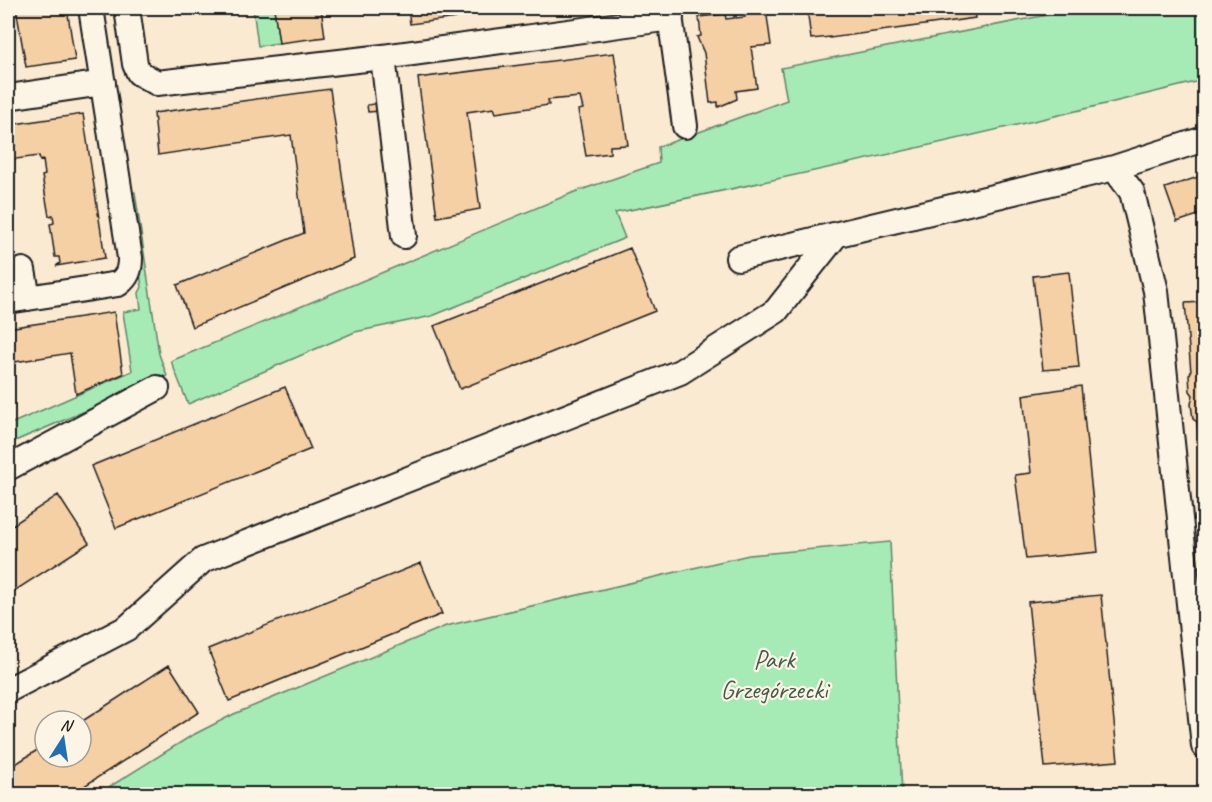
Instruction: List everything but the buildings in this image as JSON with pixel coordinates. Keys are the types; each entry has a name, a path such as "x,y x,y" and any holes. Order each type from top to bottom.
{"lane":[{"path":"23,270 18,299 118,284 125,279 130,268 91,8"},
{"path":"127,8 135,64 139,73 156,83 383,57 670,13 685,126"},
{"path":"383,57 404,236"},
{"path":"8,97 103,83"},
{"path":"738,258 1114,168 1204,139"},
{"path":"1114,168 1132,192 1156,291 1198,613 1204,746"},
{"path":"8,690 127,628 203,560 680,372 777,311 836,235"},
{"path":"8,468 157,388"}],"green space":[{"path":"253,8 274,8 279,43 258,46"},
{"path":"1082,8 1204,8 1204,80 911,150 615,213 625,238 432,316 355,332 188,404 171,361 572,193 659,163 658,147 787,100 781,68"},
{"path":"135,192 159,354 167,376 8,444 8,425 132,371 123,312 141,309 139,293 142,287 128,193"},
{"name":"Park Grzegórzecki","path":"890,542 902,794 98,794 191,736 234,714 446,626 749,555"}]}
